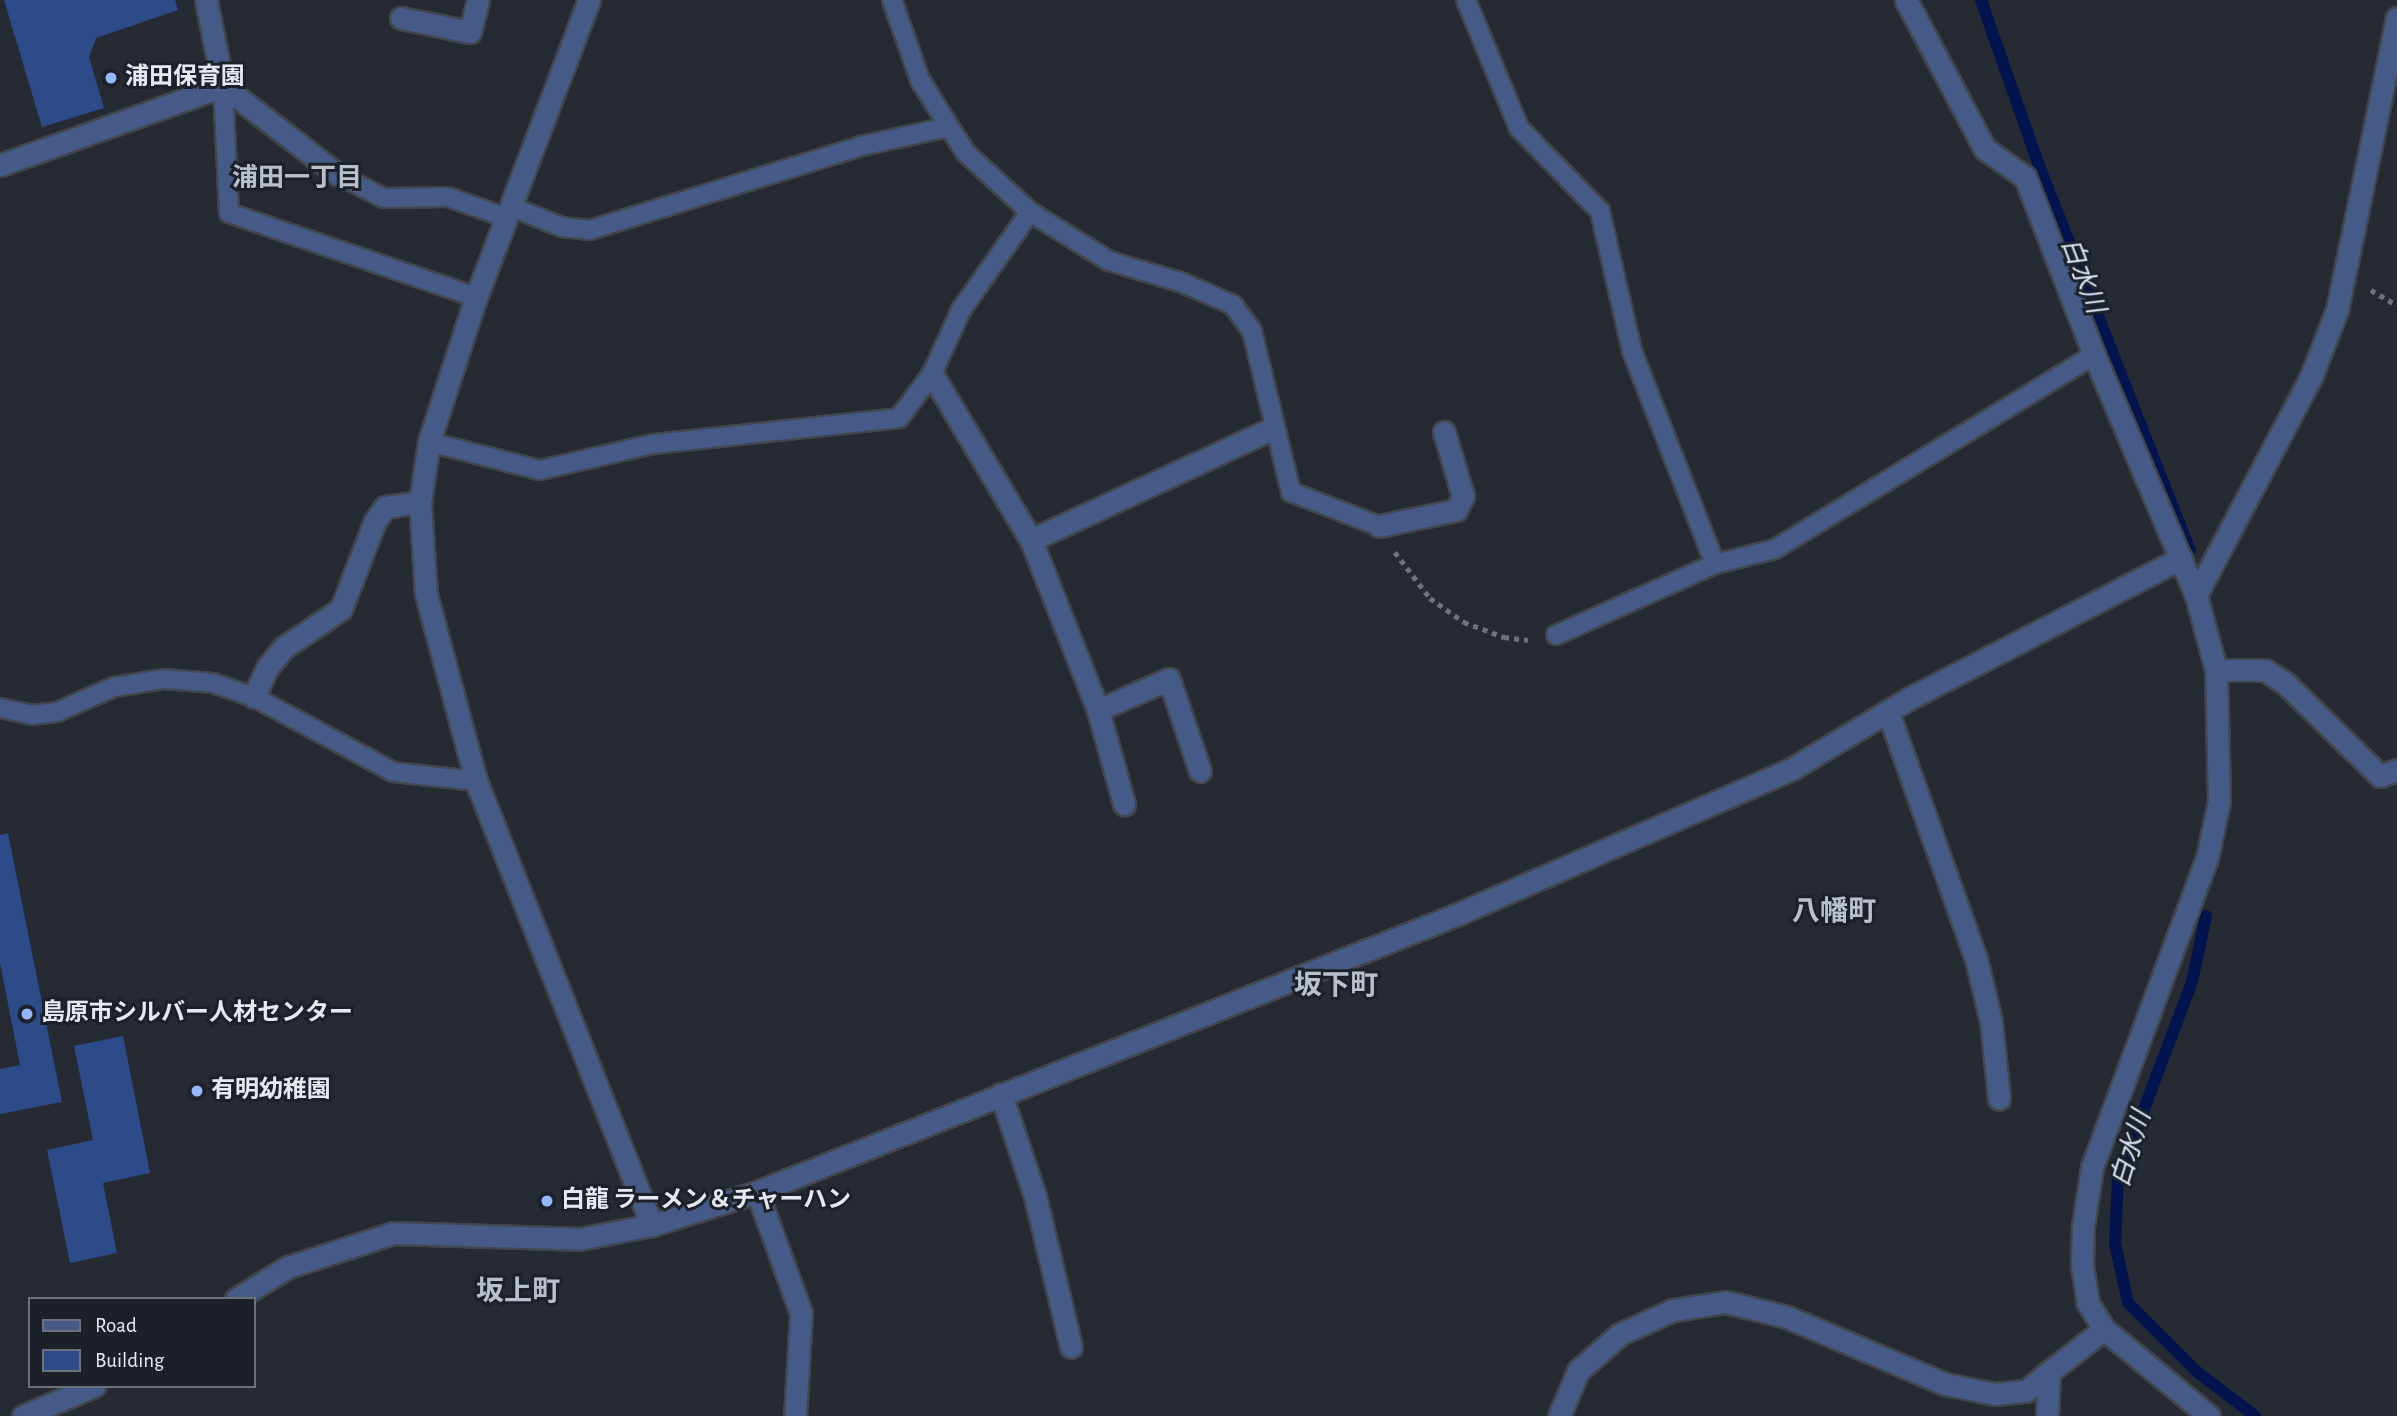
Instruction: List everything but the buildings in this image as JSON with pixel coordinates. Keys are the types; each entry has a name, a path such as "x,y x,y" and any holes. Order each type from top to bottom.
{"street":[{"path":"206,0 223,86 337,174"},
{"path":"401,18 470,32 478,0"},
{"path":"589,0 476,297 429,442 420,502 425,594 476,781 652,1225"},
{"path":"1906,0 1985,149 2025,177 2094,355 2181,558 2198,591 2216,670 2219,801 2207,858 2092,1167 2082,1266 2088,1303 2104,1329 2209,1416"},
{"path":"2198,591 2311,377 2337,310 2397,18"},
{"path":"0,165 223,86"},
{"path":"932,373 1031,540 1098,710 1124,804"},
{"path":"1031,540 1273,428"},
{"path":"1380,526 1456,510 1463,496 1444,432"},
{"path":"254,697 267,668 284,648 341,608 374,521 385,507 420,502"},
{"path":"239,1297 288,1267 393,1233 579,1239 652,1225 757,1192 1470,908 1793,768 1888,712 2181,558"},
{"path":"2216,670 2265,670 2285,683 2380,776 2397,771"},
{"path":"1098,710 1169,679 1200,771"},
{"path":"1888,712 1976,960 1992,1021 1999,1099"},
{"path":"1001,1094 1035,1196 1071,1347"},
{"path":"757,1192 801,1313 795,1416"},
{"path":"1559,1416 1578,1371 1620,1334 1673,1310 1726,1301 1787,1317 1945,1384 1996,1394 2026,1391 2104,1329"},
{"path":"2047,1416 2049,1371"},
{"path":"23,1416 89,1388"}],"lane":[{"path":"892,0 920,80 965,152 1030,212 1109,261 1183,283 1233,305 1252,331 1290,492 1380,526"},
{"path":"1466,0 1519,128 1600,211 1632,351 1715,564"},
{"path":"223,86 229,213 476,297"},
{"path":"337,174 384,198 448,197 562,227 590,230 861,146 948,127"},
{"path":"429,442 524,469 555,469 653,444 882,423 898,418 910,408 932,373 961,310 1030,212"},
{"path":"1556,635 1715,564 1775,549 2094,355"},
{"path":"0,708 32,715 57,712 114,687 164,678 213,683 254,697 393,772 476,781"}],"path":[{"path":"1380,526 1406,570 1430,598 1464,622 1504,637 1528,640 1556,635"}],"waterway":[{"name":"白水川","path":"1981,0 2038,163 2190,550"},
{"name":"白水川","path":"2206,916 2192,982 2118,1178 2115,1243 2128,1303 2196,1371 2255,1416"}],"place":[{"name":"浦田保育園","path":"111,78"},
{"name":"島原市シルバー人材センター","path":"27,1014"},
{"name":"有明幼稚園","path":"197,1091"},
{"name":"白龍 ラーメン＆チャーハン","path":"547,1201"}],"district":[{"name":"浦田一丁目","path":"297,179"},
{"name":"八幡町","path":"1834,912"},
{"name":"坂下町","path":"1336,986"},
{"name":"坂上町","path":"518,1292"}]}
